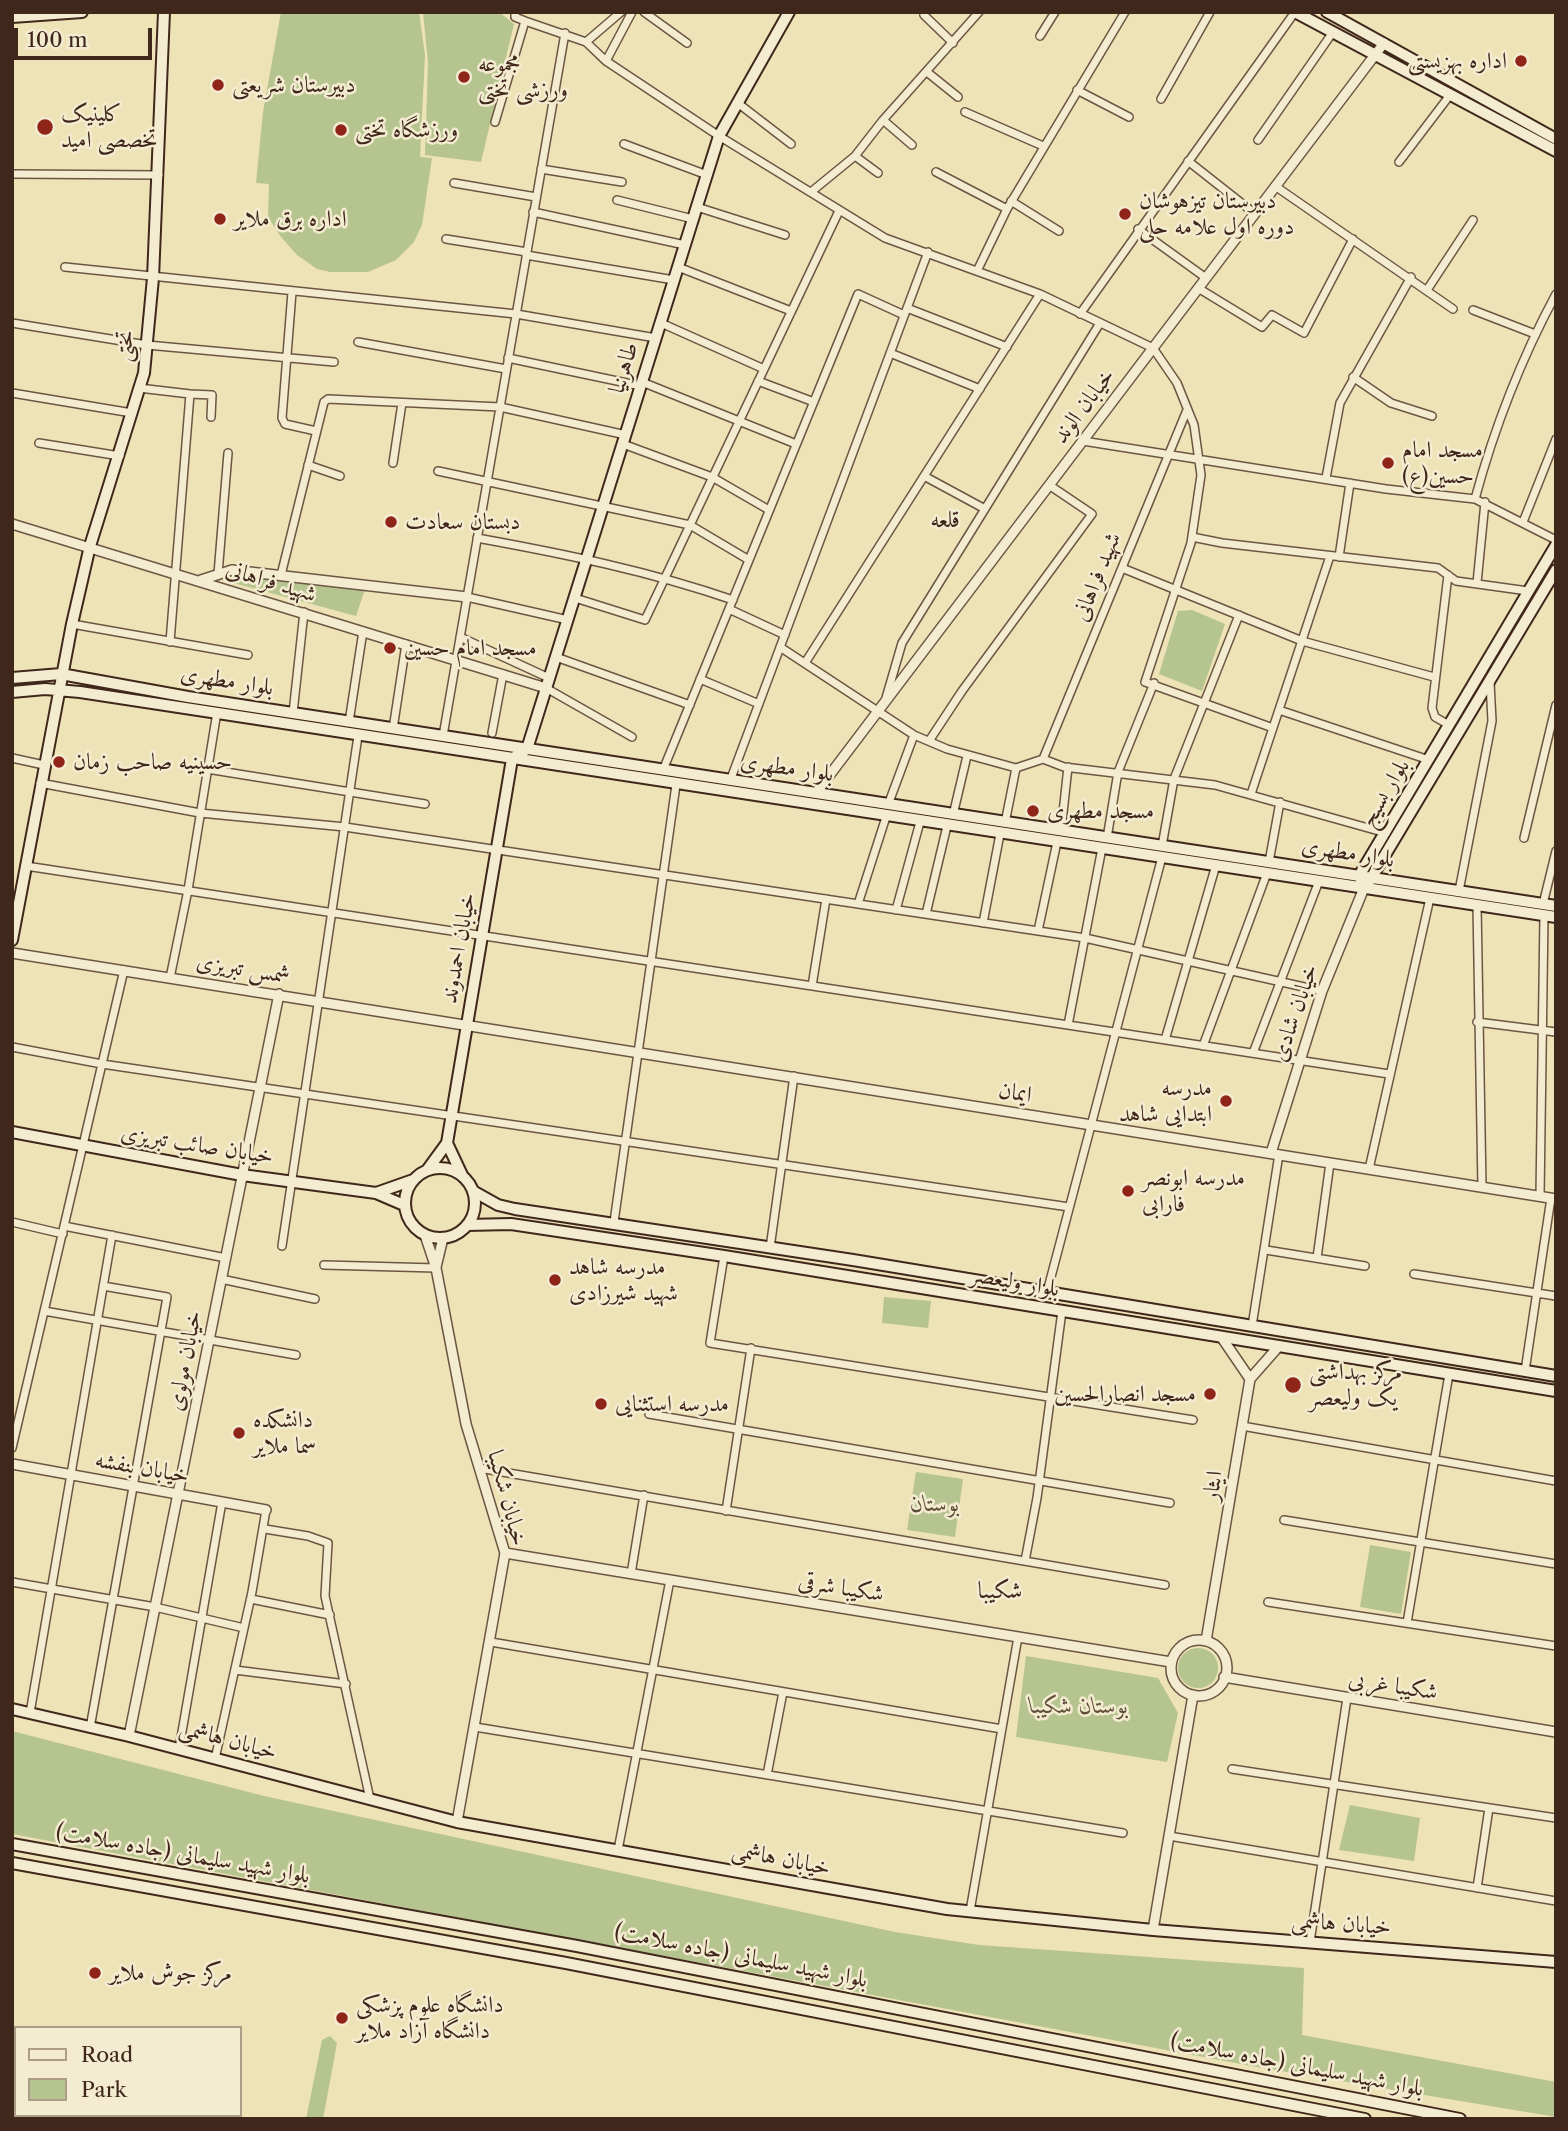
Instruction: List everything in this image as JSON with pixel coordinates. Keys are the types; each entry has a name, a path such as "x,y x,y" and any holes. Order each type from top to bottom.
{"main road":[{"path":"12,17 82,12"},
{"name":"تختی","path":"12,940 57,690 90,546 120,456 139,388 147,345 159,175 164,12"},
{"name":"طاهرنیا","path":"527,749 719,136 789,12"},
{"path":"1295,12 1450,95 1553,141"},
{"path":"1327,12 1553,141"},
{"name":"بلوار بسیج","path":"1359,876 1556,542"},
{"name":"بلوار بسیج","path":"1364,888 1373,878 1556,570"},
{"name":"بلوار مطهری","path":"12,678 61,674 393,729 816,793 920,822 950,821"},
{"name":"بلوار مطهری","path":"12,692 57,690 216,712 676,785 887,811 1105,843 1268,868 1319,881 1476,905 1548,912 1556,906"},
{"path":"512,760 527,749"},
{"name":"خیابان احمدوند","path":"447,1143 512,760"},
{"name":"بلوار مطهری","path":"1162,852 1216,865 1359,876 1459,891 1548,912"},
{"path":"1359,876 1364,888"},
{"name":"خیابان صائب تبریزی","path":"12,1132 242,1175 376,1193"},
{"path":"376,1193 413,1180 428,1169 447,1143 473,1191 475,1209 467,1225 452,1236 443,1238 425,1234 411,1223 404,1205 404,1196 413,1180"},
{"path":"428,1169 446,1168 463,1176"},
{"name":"بلوار ولیعصر","path":"473,1191 498,1205 515,1209 614,1222 1556,1376"},
{"path":"376,1193 404,1205"},
{"name":"بلوار ولیعصر","path":"467,1225 510,1224 724,1256 1556,1391"},
{"path":"1047,1292 1062,1311"},
{"name":"خیابان هاشمی","path":"12,1709 129,1736 457,1822 846,1892 970,1911 1153,1930 1556,1962"},
{"name":"بلوار شهید سلیمانی (جاده سلامت)","path":"12,1844 578,1946 1460,2119"},
{"name":"بلوار شهید سلیمانی (جاده سلامت)","path":"12,1863 566,1963 1365,2119"}],"street":[{"path":"515,12 515,17 586,42 606,61 719,136 885,238 1040,294 1153,348 1177,383 1194,425 1201,475 1192,537 1150,683 1118,772 1068,1025"},
{"path":"586,42 621,12"},
{"path":"606,61 632,12"},
{"path":"644,12 687,43"},
{"path":"811,192 855,156 883,120 979,12"},
{"path":"1040,36 1055,12"},
{"path":"978,270 1011,201 1125,12"},
{"path":"1161,99 1210,12"},
{"path":"1080,314 1295,12"},
{"path":"924,15 953,43"},
{"path":"495,122 525,21"},
{"path":"443,736 565,33"},
{"path":"1258,140 1333,33"},
{"name":"خیابان الوند","path":"816,793 1384,43"},
{"path":"927,72 958,97"},
{"path":"1077,90 1129,117"},
{"path":"1399,162 1450,95"},
{"path":"739,104 791,144"},
{"path":"965,112 1043,146"},
{"path":"883,120 912,145"},
{"path":"624,145 707,175"},
{"path":"855,156 878,173"},
{"path":"1188,161 1254,214"},
{"path":"541,169 622,182"},
{"path":"936,172 1007,209"},
{"path":"12,174 159,175"},
{"path":"454,183 536,197"},
{"path":"1275,186 1454,309"},
{"path":"617,200 693,219"},
{"path":"1011,201 1059,231"},
{"path":"697,206 785,235"},
{"path":"575,598 645,620 839,211"},
{"path":"533,212 685,245"},
{"path":"1427,290 1473,220"},
{"path":"1138,229 1206,278"},
{"path":"446,239 674,280"},
{"path":"1198,288 1262,327 1272,316 1304,333 1353,239"},
{"path":"730,781 928,252"},
{"path":"65,267 516,314 656,338"},
{"path":"678,267 791,312"},
{"path":"1326,478 1340,403 1410,277"},
{"path":"292,292 282,418 285,424 316,431"},
{"path":"663,771 858,294 1007,347"},
{"path":"805,663 1040,294"},
{"path":"1475,499 1493,431 1535,334 1556,294"},
{"path":"1473,310 1535,334"},
{"path":"12,323 147,345 334,362"},
{"path":"661,323 764,369"},
{"path":"885,702 902,643 1101,323"},
{"path":"358,342 506,369"},
{"path":"890,353 980,389"},
{"path":"508,358 641,384 796,444"},
{"path":"1353,377 1391,403 1432,416"},
{"path":"758,381 814,402"},
{"path":"139,388 212,395 211,417"},
{"path":"12,393 132,413"},
{"path":"170,642 190,394"},
{"path":"281,575 316,431 324,402 328,399 500,407 624,439 712,477 769,510"},
{"path":"393,463 402,403"},
{"name":"شهید فراهانی","path":"1043,759 1187,410"},
{"path":"1523,522 1556,439"},
{"path":"1083,441 1350,483 1475,499 1523,522 1556,542"},
{"path":"39,443 120,456"},
{"path":"218,573 228,453"},
{"path":"308,465 340,476"},
{"path":"438,471 690,525 749,560"},
{"path":"924,476 985,509"},
{"path":"1339,556 1350,483"},
{"path":"929,741 962,691 1092,514 1049,485"},
{"path":"1477,583 1485,502"},
{"path":"12,524 201,580"},
{"path":"1192,537 1222,543 1438,568 1456,581 1528,592"},
{"path":"477,538 587,558 665,577 733,600"},
{"path":"1251,794 1330,555"},
{"path":"1122,568 1302,640 1434,677"},
{"name":"شهید فراهانی","path":"201,580 232,570 467,597"},
{"path":"1448,575 1432,708 1435,718 1449,725"},
{"name":"شهید فراهانی","path":"201,580 503,674 548,683"},
{"path":"467,597 568,620"},
{"path":"729,609 785,635"},
{"path":"292,713 304,612"},
{"path":"1047,1292 1139,950 1162,852 1174,779 1239,615"},
{"path":"72,624 248,655"},
{"path":"349,722 363,631"},
{"path":"460,637 548,683 632,737"},
{"path":"393,729 406,644"},
{"path":"780,647 914,735 967,756 1016,768 1043,759 1068,767 1174,779 1251,794 1386,833"},
{"path":"556,657 690,705"},
{"path":"492,733 503,674"},
{"path":"700,679 759,704"},
{"path":"1459,891 1492,721 1490,681"},
{"path":"1150,683 1273,728"},
{"path":"1524,838 1556,705"},
{"path":"1279,710 1429,760"},
{"path":"170,978 188,890 216,712"},
{"path":"858,904 914,735"},
{"path":"282,1246 358,736"},
{"path":"926,914 967,756"},
{"path":"12,758 44,765"},
{"path":"1038,931 1059,836 1068,767"},
{"path":"983,923 1016,768"},
{"path":"207,769 425,804"},
{"path":"40,783 200,813 345,827 1085,938 1322,991"},
{"path":"614,1222 676,785"},
{"path":"1203,1046 1268,868 1280,802"},
{"path":"896,910 920,822"},
{"path":"1540,1196 1541,1030 1548,912 1556,851"},
{"path":"1165,1040 1216,865"},
{"path":"26,866 1389,1074"},
{"path":"1253,1053 1319,881"},
{"name":"خیابان شادی","path":"1275,1154 1298,1060 1322,991 1364,888"},
{"path":"1369,1169 1430,898"},
{"path":"812,986 825,899"},
{"path":"1476,905 1482,1187"},
{"name":"شمس تبریزی","path":"12,953 468,1024"},
{"path":"12,1448 124,970"},
{"name":"خیابان مولوی","path":"129,1736 279,994"},
{"path":"1477,1022 1556,1032"},
{"name":"ایمان","path":"468,1024 1553,1199"},
{"path":"12,1047 103,1063 1069,1207"},
{"path":"770,1248 794,1076"},
{"path":"1252,1326 1266,1250 1275,1154"},
{"path":"1317,1258 1330,1163"},
{"path":"1525,1371 1553,1199"},
{"path":"12,1222 112,1235 226,1258"},
{"name":"خیابان شکیبا","path":"425,1234 436,1268 466,1424 505,1553 457,1822"},
{"path":"30,1713 112,1235"},
{"path":"324,1265 436,1268 443,1238"},
{"path":"1266,1250 1365,1266"},
{"path":"724,1256 710,1343 1051,1400 1193,1420"},
{"path":"1415,1274 1556,1296"},
{"path":"221,1279 315,1299"},
{"path":"90,1728 167,1297 164,1294 103,1286"},
{"path":"44,1311 296,1355"},
{"path":"1025,1562 1040,1480 1062,1311"},
{"path":"1222,1338 1250,1380 1279,1346"},
{"path":"726,1511 751,1348"},
{"path":"1408,1623 1449,1374"},
{"name":"ایثار","path":"1206,1641 1250,1380"},
{"path":"649,1415 1170,1503"},
{"path":"1242,1426 1556,1481"},
{"name":"خیابان بنفشه","path":"12,1464 266,1510"},
{"path":"479,1468 1165,1585"},
{"path":"631,1574 644,1495"},
{"path":"179,1749 204,1619 222,1502"},
{"path":"215,1759 251,1599 265,1529 266,1510"},
{"path":"1284,1520 1556,1564"},
{"path":"265,1529 308,1536 328,1543 325,1596 370,1799"},
{"name":"شکیبا شرقی","path":"505,1553 1171,1662"},
{"path":"618,1850 670,1580"},
{"path":"12,1582 155,1607 244,1628"},
{"path":"251,1599 330,1615"},
{"path":"1268,1602 1555,1645 1556,1636"},
{"path":"970,1911 1018,1637"},
{"path":"1197,1640 1206,1641 1223,1655 1224,1677 1215,1690 1193,1695 1185,1692 1173,1679 1171,1662 1181,1647 1197,1640"},
{"path":"491,1642 1002,1729"},
{"path":"235,1670 346,1684"},
{"name":"شکیبا غربی","path":"1224,1677 1556,1732"},
{"path":"767,1774 783,1692"},
{"path":"1153,1930 1193,1695"},
{"path":"1310,1942 1347,1698"},
{"path":"475,1727 1123,1833"},
{"path":"1232,1769 1556,1818"},
{"path":"1477,1888 1489,1808"},
{"path":"1169,1836 1556,1901"}],"green space":[{"name":"ورزشگاه تختی","path":"281,12 419,12 425,55 420,157 432,158 422,225 414,242 396,260 368,272 330,272 317,269 297,255 268,217 269,184 256,183 263,112"},
{"name":"مجموعه ورزشی تختی","path":"423,12 499,12 514,24 481,162 425,155 428,63"},
{"path":"231,573 365,589 356,616 230,582"},
{"path":"1192,610 1225,624 1202,691 1159,674 1178,611"},
{"path":"884,1297 931,1301 928,1328 882,1323"},
{"name":"بوستان","path":"916,1472 963,1479 955,1537 907,1530"},
{"path":"1370,1545 1411,1552 1401,1614 1360,1607"},
{"path":"1198,1648 1212,1654 1218,1668 1212,1682 1198,1688 1184,1682 1178,1668 1184,1654"},
{"name":"بوستان شکیبا","path":"1026,1656 1158,1678 1178,1713 1167,1762 1016,1737"},
{"path":"12,1731 264,1796 895,1932 979,1945 1304,1968 1302,2035 1556,2082 1556,2117 1257,2067 12,1834"},
{"path":"1350,1805 1420,1818 1414,1861 1339,1850"},
{"path":"330,2036 337,2043 323,2119 306,2119 322,2040"}],"place":[{"name":"اداره بهزیستی","path":"1521,61"},
{"name":"مجموعه ورزشی تختی","path":"464,77"},
{"name":"دبیرستان شریعتی","path":"218,85"},
{"name":"کلینیک تخصصی امید","path":"45,127"},
{"name":"ورزشگاه تختی","path":"341,130"},
{"name":"دبیرستان تیزهوشان دوره اول علامه حلی","path":"1125,214"},
{"name":"اداره برق ملایر","path":"220,219"},
{"name":"مسجد امام حسین(ع)","path":"1388,463"},
{"name":"دبستان سعادت","path":"391,522"},
{"name":"مسجد امام حسین","path":"390,648"},
{"name":"حسینیه صاحب زمان","path":"59,762"},
{"name":"مسجد مطهری","path":"1033,811"},
{"name":"مدرسه ابتدایی شاهد","path":"1226,1101"},
{"name":"مدرسه ابونصر فارابی","path":"1128,1191"},
{"name":"مدرسه شاهد شهید شیرزادی","path":"555,1280"},
{"name":"مرکز بهداشتی یک ولیعصر","path":"1293,1385"},
{"name":"مسجد انصارالحسین","path":"1210,1394"},
{"name":"مدرسه استثنایی","path":"601,1404"},
{"name":"دانشکده سما ملایر","path":"239,1433"},
{"name":"مرکز جوش ملایر","path":"95,1973"},
{"name":"دانشگاه علوم پزشکی دانشگاه آزاد ملایر","path":"342,2018"}],"district":[{"name":"قلعه","path":"945,520"},
{"name":"شکیبا","path":"1000,1591"}]}
